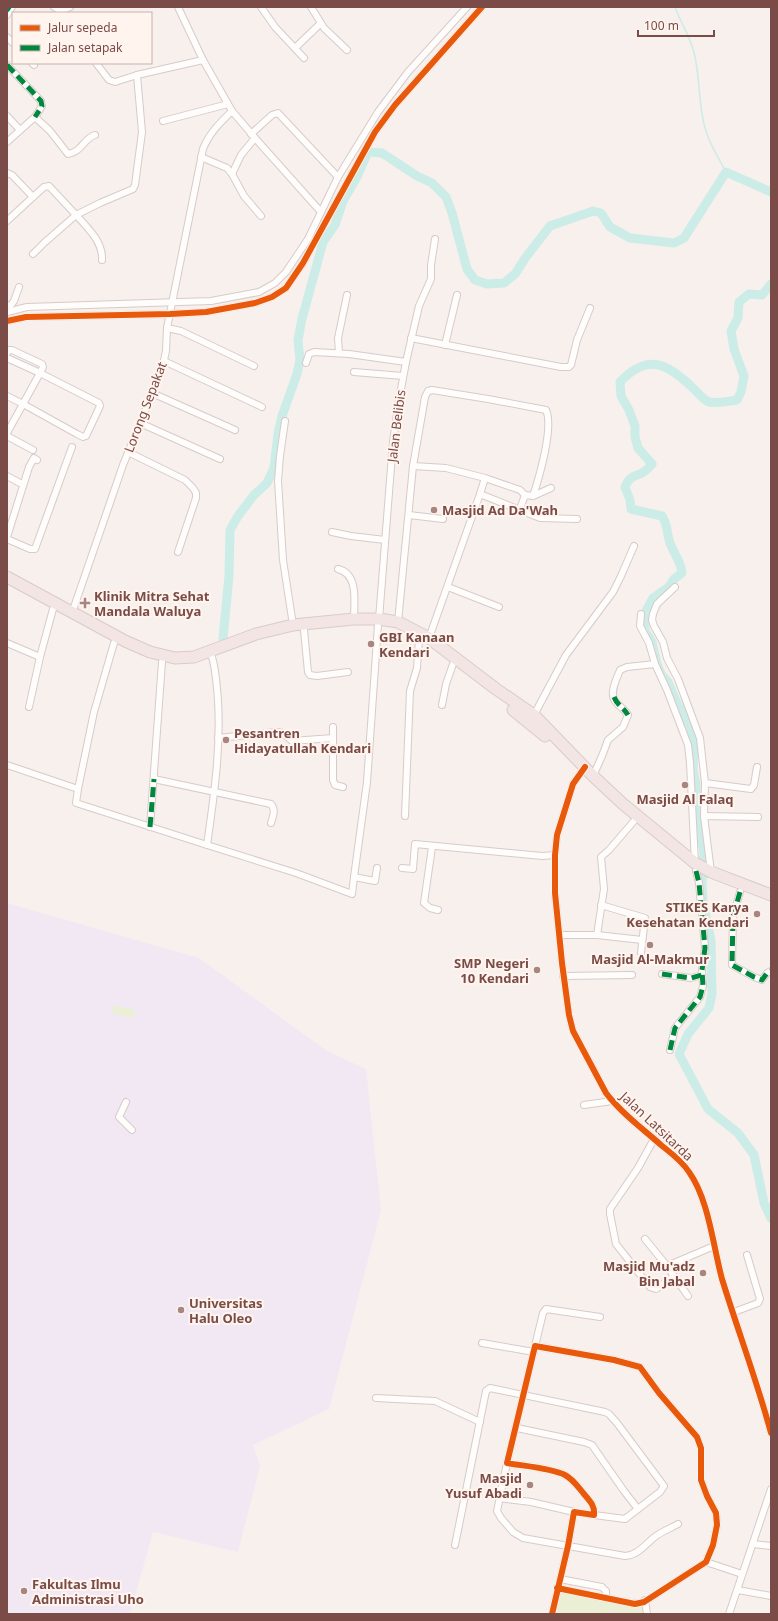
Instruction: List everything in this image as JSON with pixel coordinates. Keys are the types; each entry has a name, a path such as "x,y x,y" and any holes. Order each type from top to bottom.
{"highway":[{"path":"7,577 72,613 114,643 136,653 162,662 188,664 259,639 354,619 378,622 424,639 482,688 533,725 634,821 697,868 740,892 771,902"},
{"path":"7,584 53,610 95,629 163,656 186,658 211,655 256,634 293,625 398,622 534,715 582,770 593,776 681,856"},
{"path":"710,875 771,895"}],"street":[{"path":"54,7 61,12 70,7"},
{"path":"178,7 203,60 232,111 322,212"},
{"path":"261,7 275,27 304,58"},
{"path":"311,7 320,24 347,50"},
{"path":"7,312 27,307 210,301 259,292 275,283 286,272 308,239 338,178 378,112 408,72 467,7"},
{"path":"7,321 26,317 206,312 255,304 272,297 286,288 300,269 375,132 400,100 482,7"},
{"path":"295,48 320,24"},
{"path":"97,64 112,81 120,81 136,75 203,60"},
{"path":"7,65 41,101 42,106 35,117 7,142"},
{"path":"33,254 76,215 134,188 142,132 136,75"},
{"path":"163,121 228,104"},
{"name":"Lorong Sepakat","path":"72,613 128,452 164,361 167,328 201,157 206,140 232,111"},
{"path":"232,174 241,155 253,136 272,115 278,113 338,178"},
{"path":"7,116 20,130"},
{"path":"35,117 50,131 68,154 78,150 90,136 95,135"},
{"path":"201,157 220,164 232,174 244,196 261,216"},
{"path":"7,173 12,175 33,197"},
{"path":"7,221 44,187 49,186 88,228 101,246 103,253 102,260"},
{"name":"Jalan Belibis","path":"207,845 296,873 352,894 368,782 378,622 394,435 403,376 411,338 420,302 431,280 431,265 435,239"},
{"path":"7,306 12,305 19,287"},
{"path":"445,345 457,294"},
{"path":"339,353 338,338 347,295"},
{"path":"411,338 569,367 572,363 577,340 590,308"},
{"path":"167,328 181,332 254,366"},
{"path":"7,353 11,350 42,364 43,367 7,433"},
{"path":"306,363 309,354 314,352 339,353 406,362"},
{"path":"7,358 99,403 100,406 84,437 7,396"},
{"path":"164,361 262,407"},
{"path":"354,372 403,376"},
{"path":"398,622 413,466 425,398 428,391 430,390 488,398 544,409 547,411 546,450 543,468 533,496"},
{"path":"152,393 235,430"},
{"path":"285,421 278,481 283,560 293,625"},
{"path":"140,423 220,459"},
{"path":"7,436 33,450"},
{"path":"38,460 34,458 28,466 7,538 35,549 72,447"},
{"path":"128,452 185,480 196,493 196,498 178,552"},
{"path":"413,466 446,468 485,478 520,490 525,495 533,496 551,488"},
{"path":"7,476 20,483"},
{"path":"405,816 410,691 424,639 448,587 485,478"},
{"path":"480,494 540,518 577,519"},
{"path":"520,509 525,495"},
{"path":"409,515 443,519"},
{"path":"332,532 385,540"},
{"path":"534,715 566,655 612,592 621,576 634,546"},
{"path":"338,569 349,574 352,580 354,619"},
{"path":"448,587 499,607"},
{"path":"675,587 657,604 652,620 663,642 667,658 678,680 700,738 704,783 704,816 710,875"},
{"path":"29,707 40,657 53,610"},
{"path":"641,614 640,626 649,643 655,664 688,744 697,868 705,948 702,975 703,986 700,997 675,1028 670,1050"},
{"path":"304,630 308,672 310,675 317,676 348,672"},
{"path":"7,643 40,657"},
{"path":"114,643 94,712 76,801 78,805 207,845 215,792 220,711 211,655"},
{"path":"150,827 162,662"},
{"path":"442,705 446,684 453,664"},
{"path":"593,776 608,740 623,727 628,715 625,710 615,701 614,697 614,686 620,670 627,667 655,664"},
{"path":"333,727 333,780 335,785 343,787"},
{"path":"218,738 277,732 283,733 292,741 333,738"},
{"path":"7,765 78,789"},
{"path":"704,783 751,789 754,785 757,767"},
{"name":"Jalan Latsitarda","path":"582,770 574,784 563,813 557,835 555,855 555,893 563,976 573,1031 606,1093 612,1101 622,1113 682,1162 695,1181 703,1200 722,1278 769,1419 771,1433"},
{"path":"154,779 271,804 274,808 271,823"},
{"path":"704,816 758,818"},
{"path":"597,935 604,884 601,857 634,821"},
{"path":"402,868 413,869 415,844 542,856 555,855"},
{"path":"432,846 424,903 430,908 438,910"},
{"path":"354,877 375,881 377,868"},
{"path":"740,892 733,917 732,965 762,980 767,973 771,971"},
{"path":"601,905 645,918 641,953"},
{"path":"560,935 597,935 642,940"},
{"path":"662,974 690,978 702,975"},
{"path":"563,976 632,975"},
{"path":"584,1105 612,1101"},
{"path":"126,1102 119,1117 132,1130"},
{"path":"654,1139 638,1168 610,1208 610,1214 616,1244 650,1287 656,1289 674,1276"},
{"path":"645,1239 667,1266 688,1296"},
{"path":"667,1266 714,1246"},
{"path":"734,1312 758,1303 760,1299 747,1256"},
{"path":"600,1317 546,1309 543,1313 497,1511 499,1516 513,1532 530,1540 624,1556 640,1551 656,1536 678,1524"},
{"path":"482,1342 614,1360 640,1366 659,1393 697,1437 701,1448 701,1480 716,1513 717,1525 713,1545 706,1562 646,1600 635,1604 557,1588"},
{"path":"455,1545 487,1388 523,1396 572,1404 609,1414 641,1453 664,1486 662,1490 623,1519 574,1512 531,1502 499,1498"},
{"path":"376,1398 435,1401 480,1422"},
{"path":"517,1428 577,1440 592,1445 638,1509"},
{"path":"507,1463 554,1471 565,1475 575,1483 589,1499 594,1506 594,1515"},
{"path":"729,1614 771,1489"},
{"path":"554,1614 557,1588 568,1546 574,1512"},
{"path":"753,1544 771,1546"},
{"path":"706,1562 742,1574"},
{"path":"560,1579 602,1587 606,1591 606,1598"},
{"path":"738,1590 771,1596"},
{"path":"646,1600 647,1614"}],"shaded area":[{"name":"Universitas Halu Oleo","path":"7,903 199,958 327,1051 366,1069 381,1210 329,1409 253,1445 260,1466 238,1552 153,1532 130,1614 7,1614"}],"green space":[{"path":"114,1005 135,1010 133,1018 112,1013"},
{"path":"558,1589 645,1603 647,1614 552,1613"}],"waterway":[{"path":"675,7 693,49 698,75 704,126 712,146 726,172"},
{"path":"223,638 229,576 230,530 238,516 254,495 267,483 274,468 278,434 282,416 297,374 300,360 298,340 302,319 323,242 335,225 343,201 357,177 368,152 382,153 417,176 432,183 446,197 452,213 467,269 475,280 487,284 504,283 515,274 550,226 593,211 601,213 610,227 630,238 674,243 684,238 726,172 771,192"},
{"path":"771,284 762,295 749,294 739,302 738,318 731,331 734,349 744,376 741,392 737,400 719,403 709,402 675,372 666,367 657,365 640,367 620,382 621,396 629,410 635,426 635,437 638,448 652,464 645,471 629,480 625,487 630,500 631,509 662,516 666,523 670,543 679,561 682,573 674,579 669,587 653,598 646,611 644,620 645,631 652,642 661,674 668,682 677,703 691,728 694,742 693,770 696,784 696,815 704,852 702,883 703,902 711,941 712,994 709,1008 688,1034 679,1054 708,1109 738,1133 754,1155 764,1203 771,1218"}],"marked path":[{"path":"7,65 41,101 42,106 35,117"},
{"path":"614,697 628,715"},
{"path":"150,827 154,779"},
{"path":"670,1050 675,1028 700,997 703,986 702,970 705,948 699,883 696,871"},
{"path":"740,892 733,917 732,965 762,980 767,973 771,971"},
{"path":"662,974 691,978 702,975"}],"cycle path":[{"path":"7,321 26,317 206,312 255,303 272,297 286,288 303,263 375,132 395,105 482,7"},
{"path":"585,767 573,784 557,835 555,855 555,893 562,963 569,1015 573,1031 606,1093 625,1114 680,1161 696,1183 706,1209 722,1279 760,1394 771,1433"},
{"path":"552,1614 568,1546 574,1512 594,1515 594,1512 593,1506 588,1499 573,1481 565,1475 545,1469 507,1463 535,1346 614,1360 640,1367 659,1393 697,1437 701,1448 701,1480 716,1513 717,1525 713,1545 706,1562 644,1602 635,1604 557,1588"}],"place":[{"name":"Masjid Ad Da'Wah","path":"434,510"},
{"name":"Klinik Mitra Sehat Mandala Waluya","path":"85,603"},
{"name":"GBI Kanaan Kendari","path":"371,644"},
{"name":"Pesantren Hidayatullah Kendari","path":"226,740"},
{"name":"Masjid Al Falaq","path":"685,785"},
{"name":"STIKES Karya Kesehatan Kendari","path":"757,914"},
{"name":"Masjid Al-Makmur","path":"650,945"},
{"name":"SMP Negeri 10 Kendari","path":"537,970"},
{"name":"Masjid Mu'adz Bin Jabal","path":"703,1273"},
{"name":"Universitas Halu Oleo","path":"181,1310"},
{"name":"Masjid Yusuf Abadi","path":"530,1485"},
{"name":"Fakultas Ilmu Administrasi Uho","path":"24,1591"}]}
